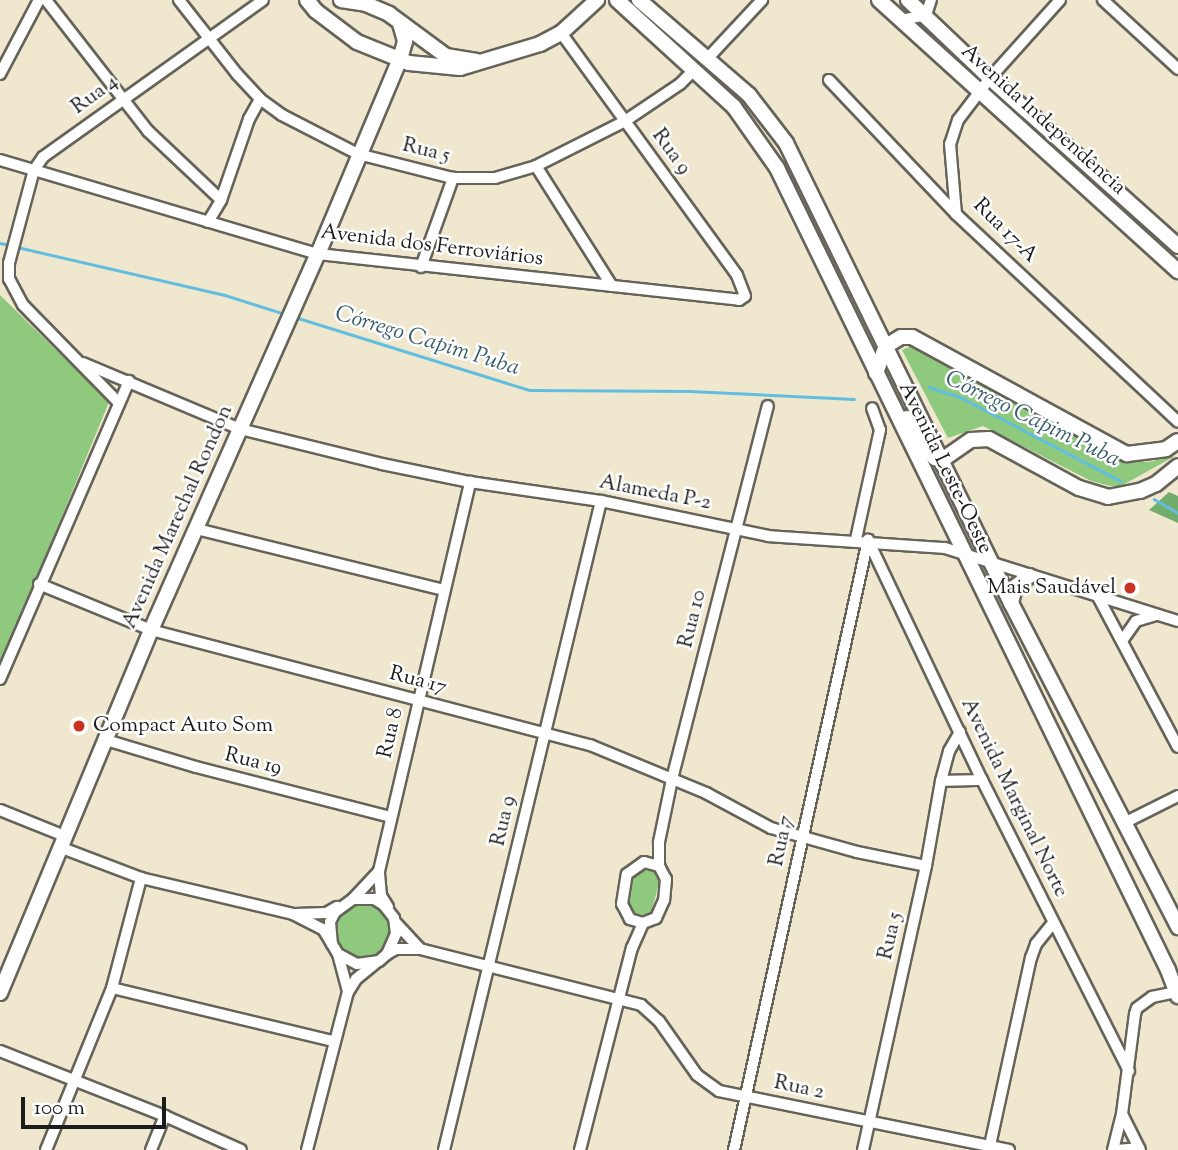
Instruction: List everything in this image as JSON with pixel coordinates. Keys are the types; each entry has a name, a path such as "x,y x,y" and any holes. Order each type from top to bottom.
{"main road":[{"path":"307,0 357,42 409,63 460,68 518,53 561,33 597,0"},
{"name":"Avenida Leste-Oeste","path":"617,0 734,107 777,167 1177,994"},
{"name":"Avenida Leste-Oeste","path":"639,0 749,95 786,143 1011,603 1178,927"},
{"name":"Avenida Independência","path":"879,0 1178,271"},
{"name":"Avenida Independência","path":"908,0 990,78 1178,246"},
{"path":"341,30 347,1 366,4 389,14 446,56 481,62"},
{"path":"400,24 405,41 400,59"},
{"name":"Avenida Marechal Rondon","path":"0,993 151,630 318,254 400,59"},
{"path":"1110,209 1123,196"},
{"path":"876,373 886,346 901,337 924,342 1128,454 1166,449 1178,441"},
{"path":"892,407 905,416 929,455 942,460 971,440 989,439 1079,488 1108,497 1140,491 1156,484 1178,466"},
{"path":"1011,603 1015,587 1029,576"}],"street":[{"path":"0,74 39,0"},
{"path":"46,0 122,99 170,154 221,200"},
{"name":"Rua 5","path":"179,0 206,37 260,99 282,115 358,154 453,178 495,178 536,166 625,121 680,84 695,69"},
{"name":"Rua 4","path":"83,363 23,304 9,279 9,263 34,170 43,157 206,37 263,0"},
{"path":"708,59 762,0"},
{"path":"901,20 926,15 931,0"},
{"name":"Rua 17-A","path":"1059,0 990,78 951,135 951,174 956,214 1178,422"},
{"path":"1103,0 1178,69"},
{"name":"Rua 9","path":"561,33 737,275 745,296"},
{"path":"829,80 956,214"},
{"path":"208,222 221,200 249,119 260,99"},
{"name":"Avenida dos Ferroviários","path":"0,160 318,254 730,301 745,296"},
{"path":"536,166 612,286"},
{"path":"421,267 453,178"},
{"path":"83,363 119,403"},
{"name":"Alameda P-2","path":"83,363 240,429 382,464 470,482 601,501 791,538 856,539 945,548 1029,576 1096,593 1178,621"},
{"path":"0,679 129,382"},
{"name":"Rua 10","path":"659,866 659,842 672,779 768,406"},
{"path":"856,539 880,430 872,408"},
{"name":"Rua 8","path":"393,918 381,896 379,871 470,482"},
{"name":"Rua 9","path":"444,1150 491,965 601,501"},
{"path":"197,529 444,590"},
{"name":"Avenida Marginal Norte","path":"868,540 982,780 1129,1071"},
{"name":"Rua 7","path":"734,1150 868,540"},
{"name":"Rua 17","path":"39,584 151,630 545,733 590,746 672,779"},
{"path":"1096,593 1178,747"},
{"path":"1122,641 1136,621 1145,616 1160,614"},
{"name":"Rua 5","path":"863,1150 926,866 941,781 949,751 960,732"},
{"name":"Rua 19","path":"106,740 196,767 391,817"},
{"path":"672,779 706,793 771,828 802,839 926,866"},
{"path":"941,781 982,780"},
{"path":"1124,823 1178,796"},
{"path":"0,810 141,878 293,914 323,929 335,949 357,964 383,958 397,934 393,918"},
{"name":"Rua 10","path":"644,862 659,842"},
{"path":"630,919 643,923 656,918 664,900 666,879 659,866 644,862 627,874 622,904 630,919 632,948"},
{"path":"348,992 330,922 379,871"},
{"path":"46,1150 111,989 141,878"},
{"path":"293,914 326,913 348,901 374,900 419,949"},
{"path":"580,1150 617,1000 632,948 643,923"},
{"path":"990,1148 1031,958 1036,944 1053,923"},
{"path":"307,1150 333,1041 348,992 356,979 396,949 419,949"},
{"name":"Rua 2","path":"419,949 641,1005 659,1021 697,1075 719,1091 1009,1150"},
{"path":"111,989 333,1041"},
{"path":"1122,1114 1139,1149 1115,1150 1137,1007 1153,997 1177,994"},
{"path":"0,1051 165,1116 241,1150"},
{"path":"151,1150 165,1116"}],"green space":[{"path":"0,295 109,402 0,667"},
{"path":"909,347 921,348 1127,461 1149,462 1175,456 1121,486 1110,486 1091,481 983,426 948,438 902,350"},
{"path":"1169,492 1178,496 1178,523 1149,510"},
{"path":"635,870 659,871 660,880 650,916 628,912"},
{"path":"363,903 378,908 386,916 391,931 386,946 378,954 363,959 348,954 340,946 335,931 340,916 348,908"}],"waterway":[{"name":"Córrego Capim Puba","path":"0,243 10,245"},
{"name":"Córrego Capim Puba","path":"17,247 225,295 285,314"},
{"name":"Córrego Capim Puba","path":"295,317 530,390 690,391 854,399"},
{"name":"Córrego Capim Puba","path":"929,387 962,398 1121,481"},
{"name":"Córrego Capim Puba","path":"1154,499 1178,513"}],"place":[{"name":"Mais Saudável","path":"1130,588"},
{"name":"Compact Auto Som","path":"79,726"}]}
